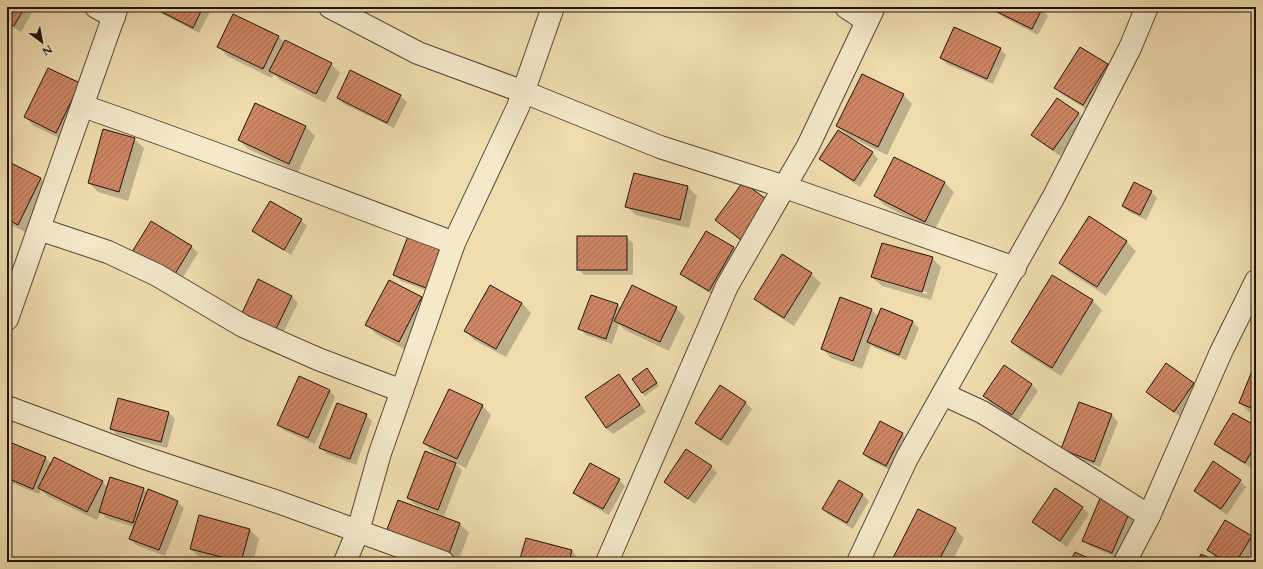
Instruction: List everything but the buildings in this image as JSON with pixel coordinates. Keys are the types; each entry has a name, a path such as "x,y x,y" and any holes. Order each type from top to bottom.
{"street":[{"path":"330,7 418,53 524,92 660,147 785,187 1015,268"},
{"path":"345,562 358,531 380,453 454,242 518,107 553,7"},
{"path":"607,562 727,286 808,146 871,14 846,7"},
{"path":"858,562 907,458 1053,198 1130,48 1147,7"},
{"path":"7,319 82,106 109,10"},
{"path":"82,106 182,140 253,168 454,242"},
{"path":"39,229 108,252 157,274 243,326 318,359 402,391"},
{"path":"1125,562 1149,516 1221,352 1256,281"},
{"path":"943,394 982,412 1149,516"},
{"path":"7,407 142,457 278,502 443,562"}]}
